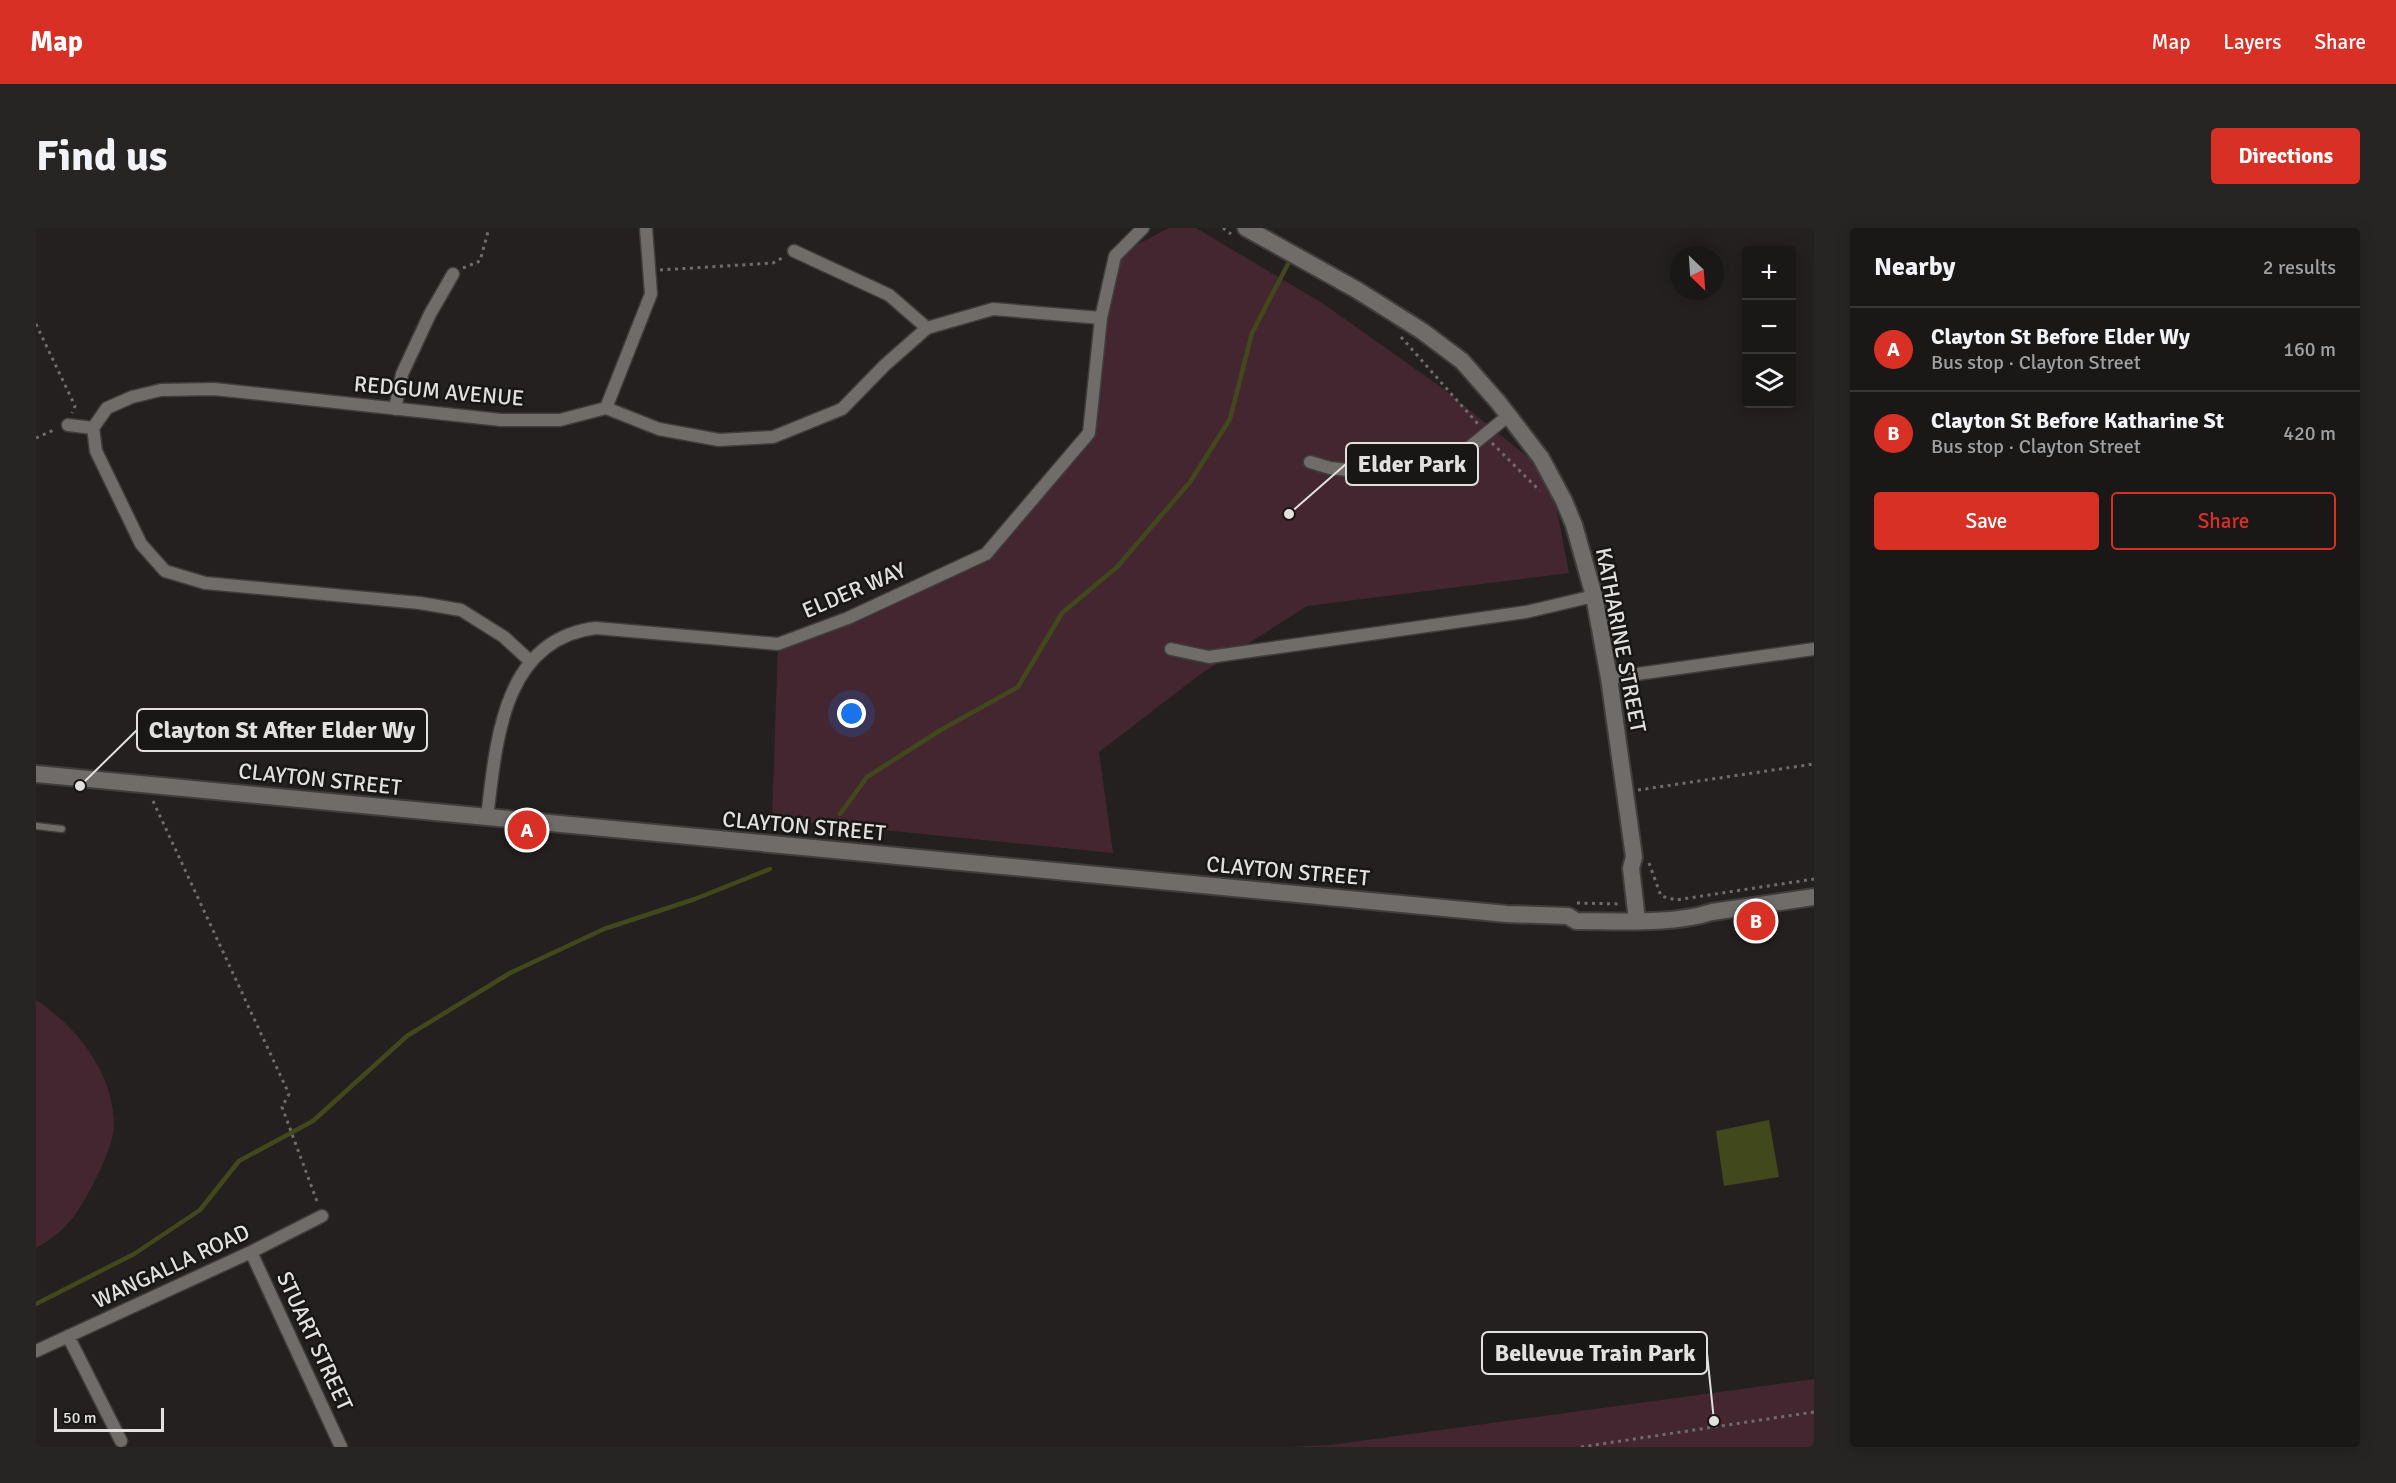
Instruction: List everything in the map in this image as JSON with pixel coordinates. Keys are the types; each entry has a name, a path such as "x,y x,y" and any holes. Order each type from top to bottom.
{"main road":[{"name":"KATHARINE STREET","path":"1246,228 1357,290 1422,331 1462,361 1541,458 1564,501 1581,547 1594,596 1609,678 1636,790 1641,855 1631,868 1638,913"},
{"name":"CLAYTON STREET","path":"36,774 1507,914 1571,909 1576,921 1638,913 1699,916 1712,912 1814,897"}],"street":[{"path":"646,228 651,294 606,408 659,429 719,440 772,437 842,409 885,365 927,328 993,309 1101,318"},
{"name":"ELDER WAY","path":"487,818 499,730 516,686 530,661 548,645 565,635 578,630 596,628 778,644 848,618 986,554 1089,433 1101,318 1115,256 1143,228"},
{"path":"794,251 889,295 927,328"},
{"path":"395,409 402,374 430,314 453,274"},
{"name":"REDGUM AVENUE","path":"93,428 107,408 132,397 161,390 214,389 501,420 560,420 606,408"},
{"path":"1310,462 1348,470 1453,456 1465,451 1509,416"},
{"path":"68,425 93,428 96,451 141,544 165,571 205,583 420,603 461,610 504,637 530,661"},
{"path":"1171,649 1209,657 1526,612 1594,596"},
{"path":"1609,678 1814,649"},
{"name":"WANGALLA ROAD","path":"36,1351 251,1252 322,1216"},
{"name":"STUART STREET","path":"251,1252 340,1447"},
{"path":"68,1336 121,1441"}],"lane":[{"path":"36,826 62,829"}],"path":[{"path":"453,274 480,261 489,228"},
{"path":"650,271 773,263 794,251"},
{"path":"36,324 75,406 68,425 36,438"},
{"path":"1397,332 1479,424"},
{"path":"1491,441 1542,493"},
{"path":"1636,790 1814,764"},
{"path":"151,797 289,1094 282,1107 322,1216"},
{"path":"1641,855 1649,864 1661,896 1677,900 1814,879"},
{"path":"1571,909 1638,913"},
{"path":"1581,1447 1814,1412"}],"shaded area":[{"path":"1169,228 1196,228 1322,303 1441,387 1550,475 1569,573 1307,606 1202,673 1099,752 1113,853 772,819 778,644 986,554 1089,433 1115,256"},
{"path":"36,1000 65,1023 78,1037 100,1069 112,1105 114,1130 106,1156 80,1207 55,1236 36,1248"},
{"path":"1769,1120 1779,1177 1724,1186 1716,1131"},
{"path":"1814,1379 1814,1447 1287,1447 1331,1445"}],"waterway":[{"path":"840,814 867,777 939,731 1018,687 1062,613 1117,567 1190,482 1230,419 1252,333 1288,264"},
{"path":"36,1304 134,1254 200,1210 239,1161 313,1121 407,1036 510,973 604,929 695,899 770,869"}],"place":[{"name":"Elder Park","path":"1289,514"},
{"name":"Clayton St After Elder Wy","path":"80,786"},
{"name":"Clayton St Before Elder Wy","path":"527,830"},
{"name":"Clayton St Before Katharine St","path":"1756,921"},
{"name":"Bellevue Train Park","path":"1714,1421"}]}
